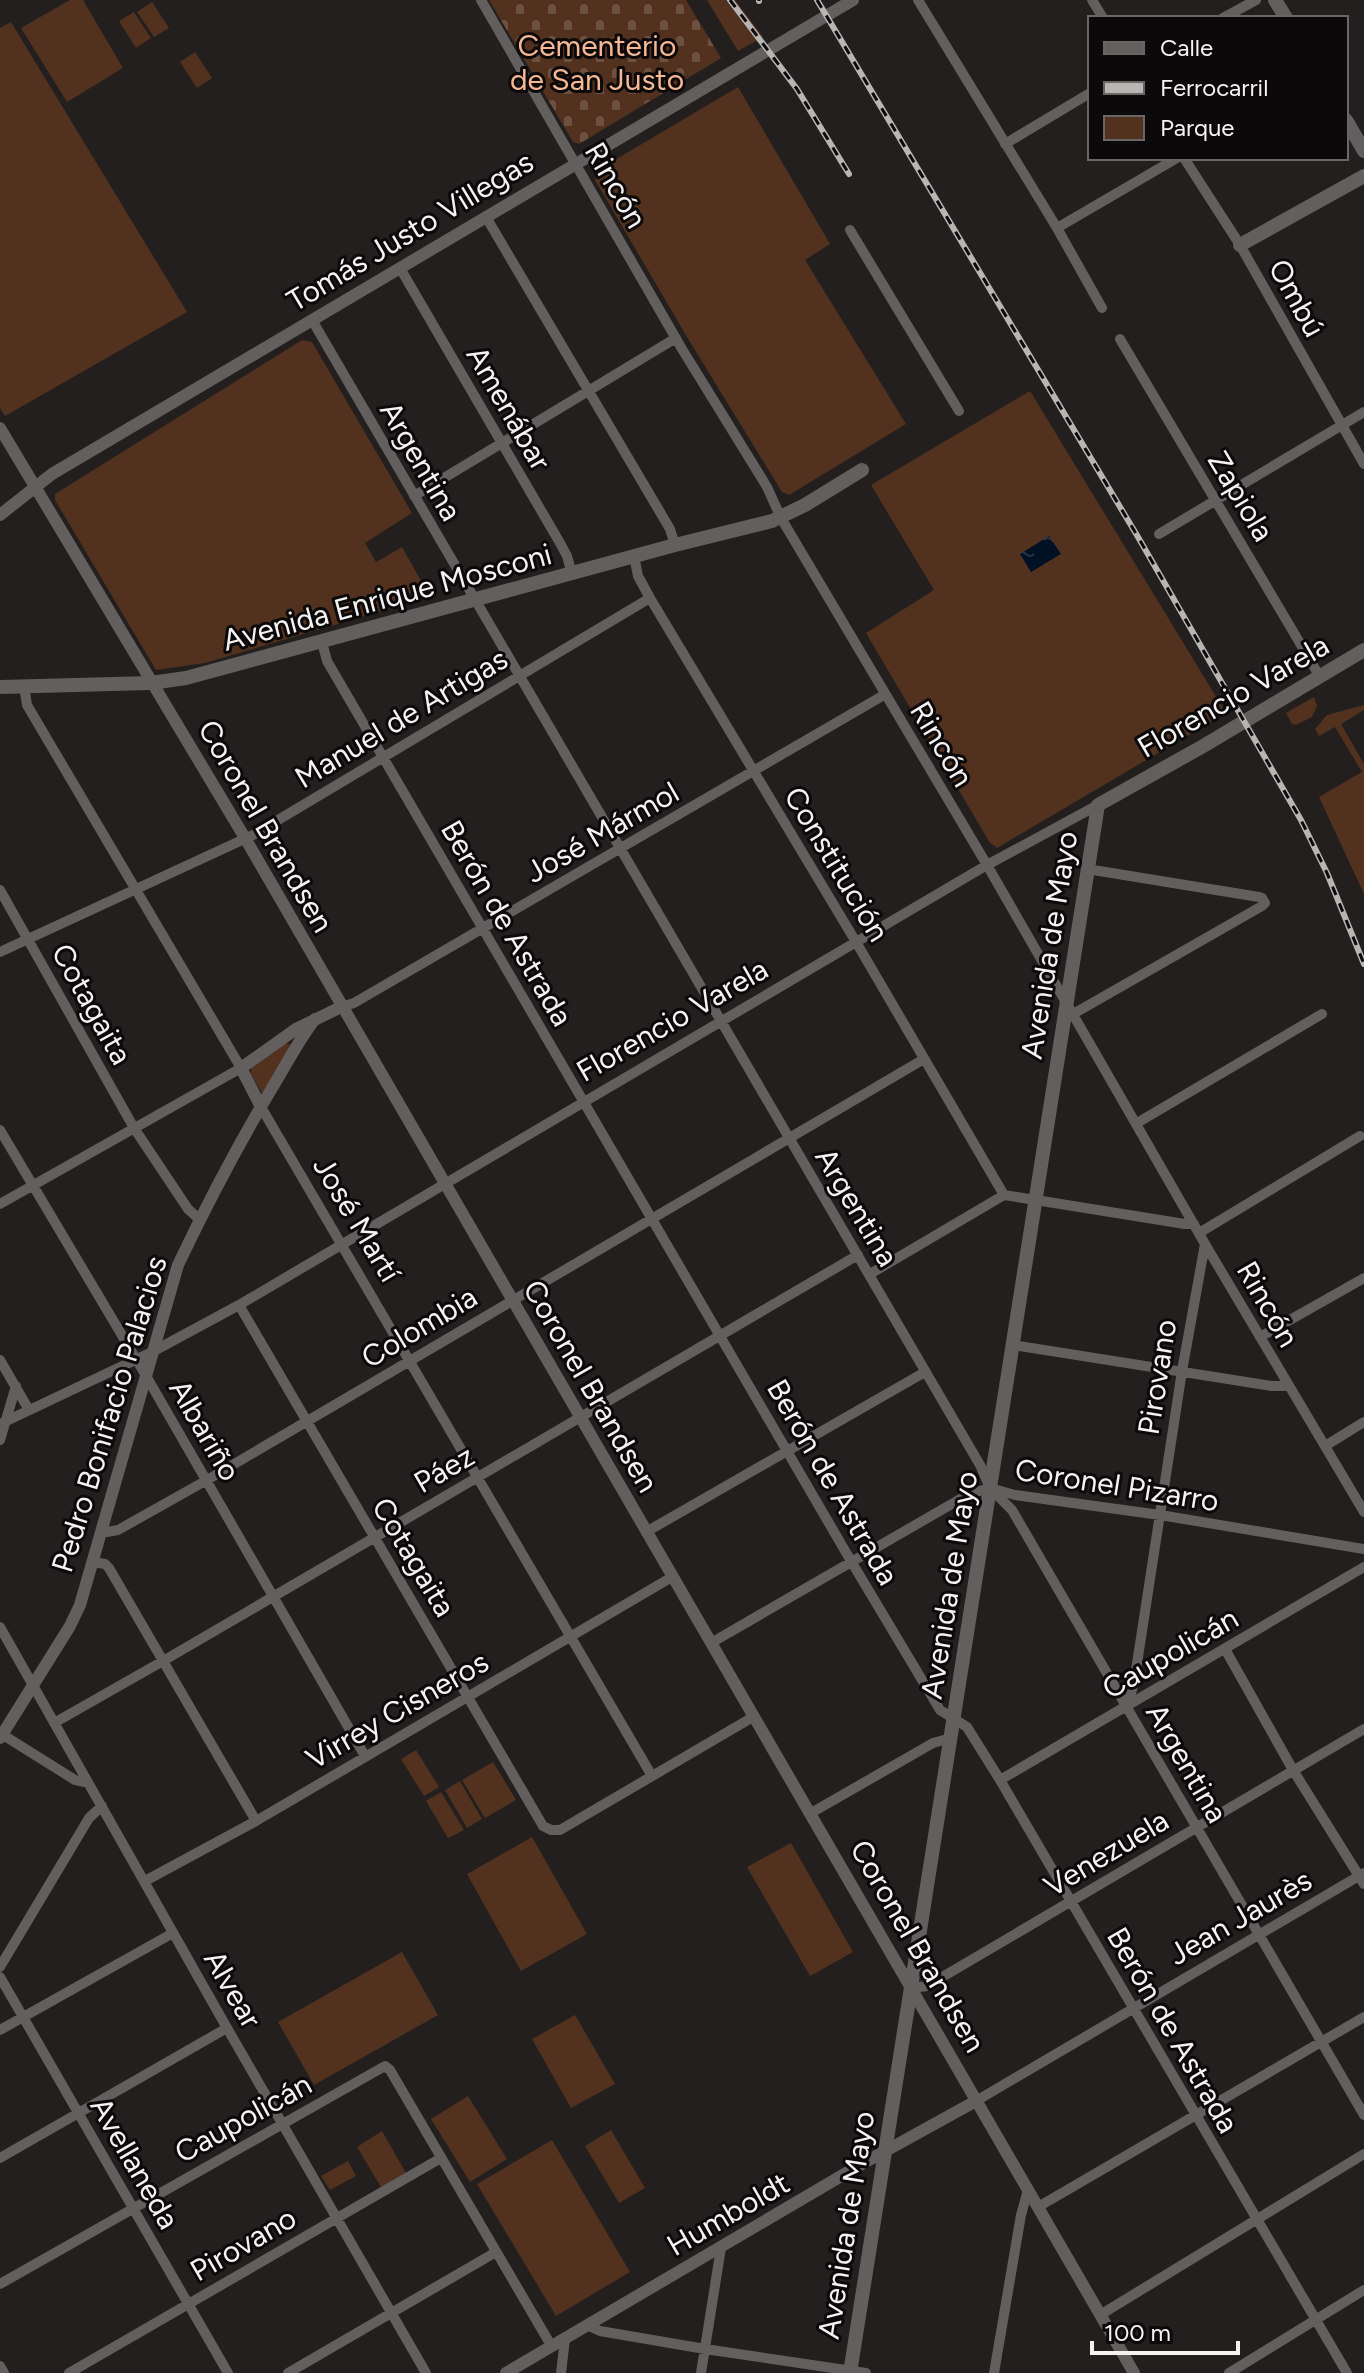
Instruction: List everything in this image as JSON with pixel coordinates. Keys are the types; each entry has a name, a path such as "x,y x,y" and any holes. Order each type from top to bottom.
{"main road":[{"path":"1348,123 1364,151"},
{"path":"1240,245 1364,176"},
{"name":"Avenida Enrique Mosconi","path":"0,687 151,683 186,678 781,518 862,470"},
{"name":"Florencio Varela","path":"1098,805 1364,650"},
{"name":"Avenida de Mayo","path":"850,2372 1035,1200 1069,1008 1098,805"}],"street":[{"name":"Rincón","path":"481,0 676,338 767,487 781,518 884,695 987,865 1205,1244 1364,1512"},
{"name":"Tomás Justo Villegas","path":"0,515 35,486 853,0"},
{"path":"918,0 1102,308"},
{"path":"1227,16 1256,0"},
{"path":"1005,144 1088,94"},
{"path":"1057,228 1174,160"},
{"name":"Ombú","path":"1185,160 1240,245 1364,464"},
{"path":"486,217 670,529 675,545"},
{"path":"850,230 959,411"},
{"name":"Amenábar","path":"400,268 560,543 572,574"},
{"name":"Argentina","path":"312,320 870,1274 980,1465 990,1488 1012,1510 1364,2115"},
{"path":"414,496 676,338"},
{"name":"Zapiola","path":"1120,339 1320,677"},
{"path":"1159,534 1364,412"},
{"name":"Coronel Brandsen","path":"0,428 245,838 1134,2373"},
{"name":"Constitución","path":"634,556 638,576 650,598 1004,1195"},
{"name":"Manuel de Artigas","path":"0,952 253,835 650,598"},
{"name":"Berón de Astrada","path":"322,642 327,661 851,1561 940,1710 967,1727 1000,1780 1347,2373"},
{"name":"José Martí","path":"24,686 27,705 652,1776"},
{"name":"José Mármol","path":"341,1007 354,1003 483,930 884,695"},
{"name":"Florencio Varela","path":"3,1423 152,1352 239,1305 987,865 1098,805"},
{"path":"1069,1008 1265,903 1259,897 1087,869"},
{"name":"Cotagaita","path":"0,890 134,1128 188,1209 199,1219"},
{"path":"0,1204 241,1068 296,1029 341,1007"},
{"path":"1137,1123 1322,1014"},
{"name":"Pedro Bonifacio Palacios","path":"1,1735 80,1605 173,1276 199,1219 261,1107 315,1019"},
{"name":"Colombia","path":"102,1530 118,1530 207,1480 924,1059"},
{"name":"Albariño","path":"0,1130 207,1480 365,1756"},
{"path":"870,1274 1004,1195 1196,1228 1360,1136"},
{"name":"Pirovano","path":"1127,1706 1134,1683 1182,1371 1205,1244"},
{"name":"Páez","path":"54,1723 858,1255"},
{"path":"1260,1337 1364,1278"},
{"name":"Cotagaita","path":"239,1305 543,1826 560,1830 652,1776"},
{"path":"1013,1345 1288,1386"},
{"path":"0,1360 29,1410"},
{"path":"646,1532 925,1372"},
{"path":"0,1440 16,1386"},
{"path":"1325,1446 1364,1422"},
{"name":"Coronel Pizarro","path":"711,1643 969,1494 990,1488 1015,1495 1160,1515 1364,1549"},
{"path":"93,1562 109,1568 256,1821"},
{"name":"Caupolicán","path":"1000,1780 1364,1567"},
{"name":"Virrey Cisneros","path":"145,1881 256,1821 672,1577"},
{"name":"Alvear","path":"0,1627 426,2373"},
{"path":"1225,1649 1293,1770 1362,1878"},
{"path":"652,1776 753,1717"},
{"name":"Venezuela","path":"911,1988 927,1986 1364,1729"},
{"path":"1,1735 75,1780 88,1783"},
{"path":"811,1813 933,1743 951,1738"},
{"path":"0,1967 89,1818 102,1806"},
{"name":"Jean Jaurès","path":"976,2101 1257,1934 1362,1878"},
{"path":"0,2030 173,1933"},
{"name":"Avellaneda","path":"0,1977 228,2373"},
{"path":"1038,2207 1364,2017"},
{"path":"0,2158 227,2028"},
{"name":"Caupolicán","path":"0,2284 385,2066 441,2158"},
{"name":"Humboldt","path":"506,2373 883,2152 976,2101"},
{"path":"1100,2315 1364,2154"},
{"path":"441,2158 552,2347"},
{"name":"Pirovano","path":"69,2373 441,2158"},
{"path":"994,2373 1028,2190"},
{"path":"701,2373 721,2248"},
{"path":"288,2373 496,2252"},
{"path":"1229,2373 1364,2290"},
{"path":"589,2326 600,2331 705,2349 866,2373"},
{"path":"561,2373 565,2339"},
{"path":"0,2366 4,2373"}],"green space":[{"path":"70,0 83,0 123,68 67,102 21,28"},
{"name":"Cementerio de San Justo","path":"489,0 686,0 721,58 579,144 573,142"},
{"path":"707,0 735,0 763,37 738,51"},
{"path":"152,2 169,28 154,37 137,12"},
{"path":"134,12 151,38 136,48 119,21"},
{"path":"11,22 187,312 5,416 0,408 0,28"},
{"path":"195,52 212,78 197,88 180,62"},
{"path":"738,87 830,244 805,260 906,424 789,495 782,492 595,180 598,170"},
{"path":"302,340 312,342 412,513 365,543 376,562 402,547 424,586 397,600 399,606 205,663 156,670 55,500 55,494"},
{"path":"1030,391 1226,713 997,848 990,843 866,633 934,590 871,485"},
{"path":"1314,697 1317,706 1312,717 1292,724 1286,713"},
{"path":"1364,705 1364,710 1341,724 1364,764 1364,894 1319,797 1362,772 1335,727 1319,736 1315,729 1327,715"},
{"path":"283,1042 291,1045 262,1093 251,1074 251,1066"},
{"path":"416,1750 439,1787 424,1796 401,1759"},
{"path":"493,1762 516,1800 485,1818 462,1780"},
{"path":"460,1781 482,1819 467,1828 445,1790"},
{"path":"441,1792 464,1830 448,1838 426,1801"},
{"path":"532,1837 587,1934 521,1971 467,1874"},
{"path":"791,1843 853,1952 810,1976 747,1867"},
{"path":"402,1952 438,2015 314,2085 278,2022"},
{"path":"575,2015 615,2084 571,2108 532,2039"},
{"path":"468,2096 507,2159 470,2182 431,2119"},
{"path":"611,2130 645,2188 619,2203 585,2146"},
{"path":"382,2131 406,2173 381,2187 357,2147"},
{"path":"552,2140 630,2272 556,2316 477,2184"},
{"path":"348,2161 356,2176 330,2190 321,2176"}],"water":[{"path":"1049,536 1061,554 1031,572 1020,554"}],"railway":[{"path":"730,0 797,89 849,174"},
{"path":"817,0 1138,537 1301,820 1327,873 1364,964"}]}
